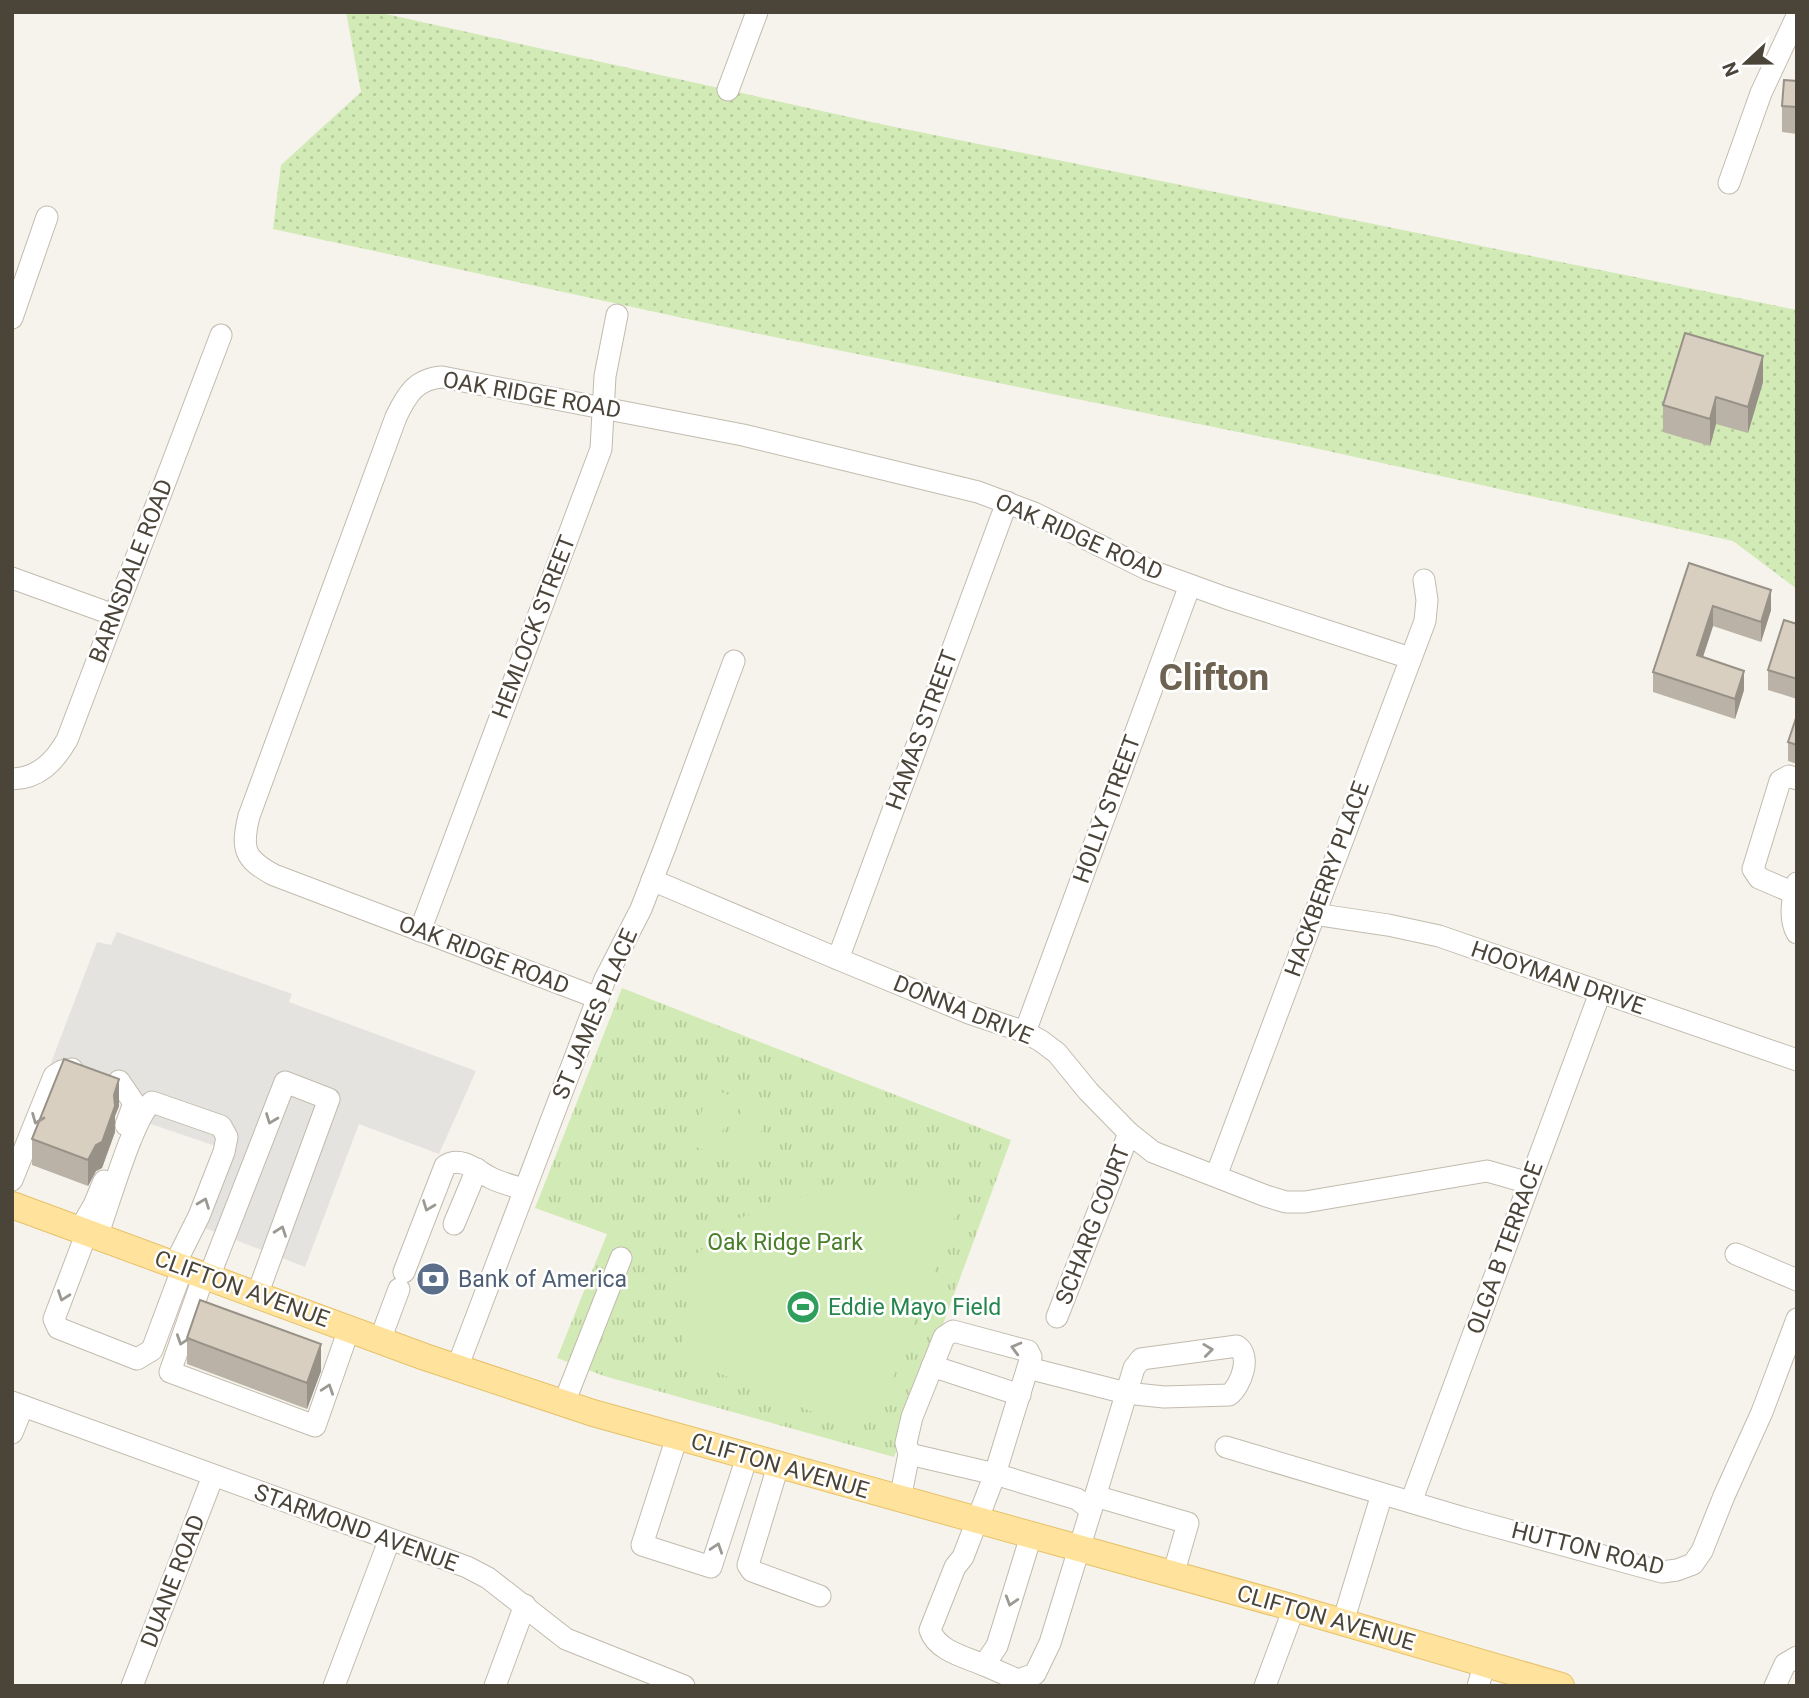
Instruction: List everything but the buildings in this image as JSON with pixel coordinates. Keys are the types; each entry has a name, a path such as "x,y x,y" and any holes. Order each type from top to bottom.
{"main road":[{"name":"CLIFTON AVENUE","path":"12,1205 457,1368 564,1403 779,1466 1343,1622 1481,1675 1562,1686"}],"street":[{"path":"728,90 757,12"},
{"path":"1729,183 1762,93 1797,16"},
{"path":"12,318 47,217"},
{"name":"HEMLOCK STREET","path":"420,930 601,449 605,376 617,315"},
{"name":"BARNSDALE ROAD","path":"12,779 26,778 44,769 58,755 67,740 220,335"},
{"name":"OAK RIDGE ROAD","path":"598,998 274,875 255,865 245,851 245,832 249,816 396,417 416,384 428,378 442,377 743,435 978,492 1007,502 1149,570 1410,658"},
{"name":"HAMAS STREET","path":"838,959 1007,502"},
{"path":"12,578 114,615"},
{"name":"HACKBERRY PLACE","path":"1216,1177 1424,621 1427,600 1424,579"},
{"name":"HOLLY STREET","path":"1025,1032 1190,585"},
{"name":"ST JAMES PLACE","path":"457,1368 598,998 652,880 734,661"},
{"path":"1797,779 1789,776 1780,781 1753,869 1759,878 1795,888 1794,928 1797,933"},
{"name":"DONNA DRIVE","path":"652,880 969,1013 1025,1032 1057,1053 1088,1091 1129,1133 1153,1152 1286,1202 1305,1202 1487,1171 1529,1183"},
{"name":"HOOYMAN DRIVE","path":"1314,914 1439,936 1797,1060"},
{"name":"OLGA B TERRACE","path":"1411,1502 1600,993"},
{"path":"12,1180 54,1076 62,1070 72,1069"},
{"path":"88,1233 94,1205 134,1103 119,1081"},
{"path":"257,1295 329,1099 285,1082 193,1271 152,1350 137,1359 58,1328 54,1319 88,1233 139,1118 152,1102 221,1126 227,1137 224,1152 199,1216 193,1271 170,1372 315,1426 349,1329"},
{"name":"SCHARG COURT","path":"1057,1317 1129,1133"},
{"path":"380,1340 444,1166 456,1161 492,1179 524,1189"},
{"path":"454,1224 472,1167"},
{"path":"1736,1254 1797,1280"},
{"path":"564,1403 621,1258"},
{"name":"HUTTON ROAD","path":"1226,1447 1382,1494 1662,1572 1677,1570 1693,1564 1702,1551 1762,1412 1797,1319"},
{"path":"900,1499 909,1454 906,1444 912,1418 944,1337 953,1331 1028,1351 1031,1357 995,1474 963,1557 955,1567 930,1630 933,1639 948,1650 1018,1681 1035,1674 1050,1643 1126,1393 1134,1368 1141,1359 1237,1346 1242,1350 1245,1363 1233,1392 1229,1395 1164,1396 1126,1393 1028,1368"},
{"path":"932,1366 1020,1395"},
{"path":"12,1433 17,1404"},
{"name":"STARMOND AVENUE","path":"17,1404 389,1541 467,1567 488,1578 566,1639 684,1686"},
{"path":"677,1437 642,1545 711,1567 747,1457"},
{"path":"909,1454 995,1474 1093,1503 1188,1523 1173,1575"},
{"path":"779,1466 748,1565 752,1571 820,1596"},
{"name":"DUANE ROAD","path":"132,1686 213,1476"},
{"path":"1343,1622 1382,1494"},
{"path":"984,1665 997,1646 1031,1536"},
{"path":"334,1686 389,1541"},
{"path":"495,1686 525,1605"},
{"path":"1265,1686 1294,1608"},
{"path":"1775,1686 1785,1664 1797,1657"}],"green space":[{"path":"346,12 377,12 885,125 1797,310 1797,589 1733,541 1301,445 706,323 273,229 281,165 361,92"},
{"name":"Oak Ridge Park","path":"622,988 1011,1140 894,1457 604,1376 557,1358 607,1234 535,1208"},
{"path":"711,1088 736,1098 713,1154 689,1144"},
{"path":"745,1102 769,1112 747,1168 722,1158"},
{"name":"Eddie Mayo Field","path":"923,1185 965,1190 886,1397 878,1403 870,1418 857,1421 825,1417 680,1357 692,1258 737,1219 811,1194"}],"shaded area":[{"path":"117,932 292,994 289,1002 476,1071 439,1154 359,1124 305,1267 205,1228 233,1152 145,1122 130,1106 46,1076 97,942 111,945"}],"place":[{"name":"Bank of America","path":"433,1279"},
{"name":"Eddie Mayo Field","path":"803,1307"}],"district":[{"name":"Clifton","path":"1214,677"}]}
